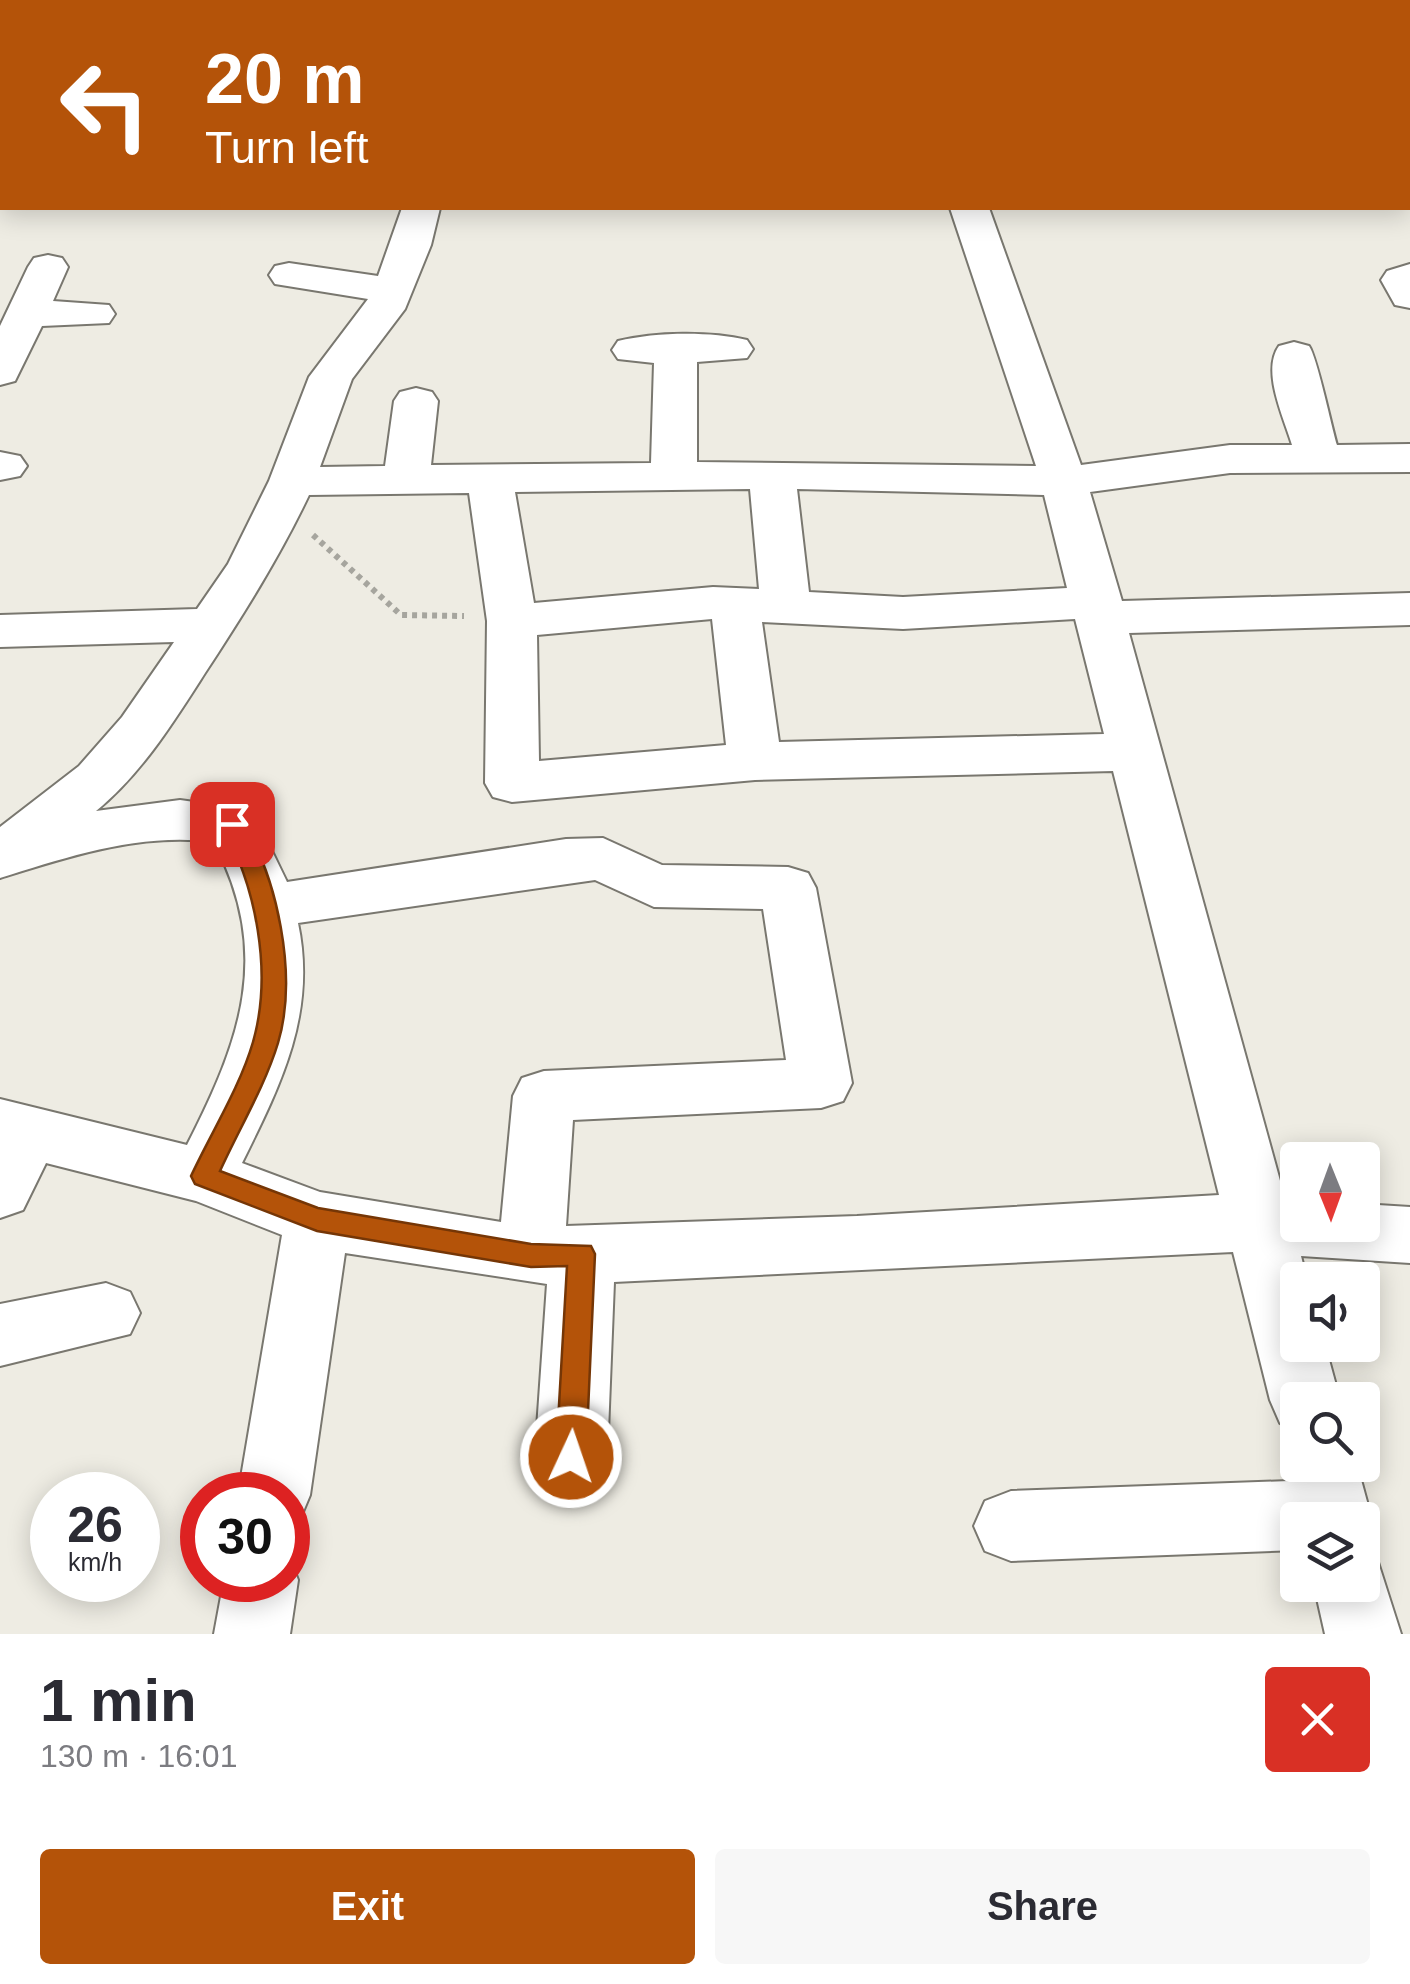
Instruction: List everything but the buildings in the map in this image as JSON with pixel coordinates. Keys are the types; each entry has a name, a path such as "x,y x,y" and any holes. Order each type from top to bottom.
{"street":[{"path":"1,857 98,780 141,730 210,625 284,500 331,377 368,334 392,290 412,245 421,210"},
{"path":"971,210 1064,481 1301,1382"},
{"path":"0,372 48,267"},
{"path":"290,275 392,290"},
{"path":"1410,276 1402,280 1410,296"},
{"path":"27,312 94,314"},
{"path":"674,476 654,350 732,349"},
{"path":"1294,356 1294,373 1318,458"},
{"path":"406,479 416,400"},
{"path":"284,500 406,479 772,475 1064,481 1174,464 1410,458"},
{"path":"772,475 786,608"},
{"path":"490,478 512,619 512,784 755,762 1138,752"},
{"path":"512,619 713,603 902,613 1410,609"},
{"path":"735,606 755,762"},
{"path":"0,631 210,625"},
{"path":"552,780 566,860"},
{"path":"1,857 95,829 196,818 232,824 244,843 267,906 273,998 266,1043 204,1176"},
{"path":"267,906 566,860 603,859 654,886 788,888 822,1083 544,1096 571,1457"},
{"path":"0,1191 14,1128 204,1176 317,1220 556,1255 857,1245 1216,1224 1410,1235"},
{"path":"278,1472 317,1220"},
{"path":"0,1335 106,1313"},
{"path":"1011,1526 1330,1500"},
{"path":"252,1634 257,1602"},
{"path":"1356,1602 1364,1634"}],"path":[{"path":"284,500 296,524 320,539 402,615 512,619"}],"route":[{"path":"232,824 244,843 267,906 273,998 266,1043 204,1176 317,1220 531,1256 582,1254 571,1457"}]}
